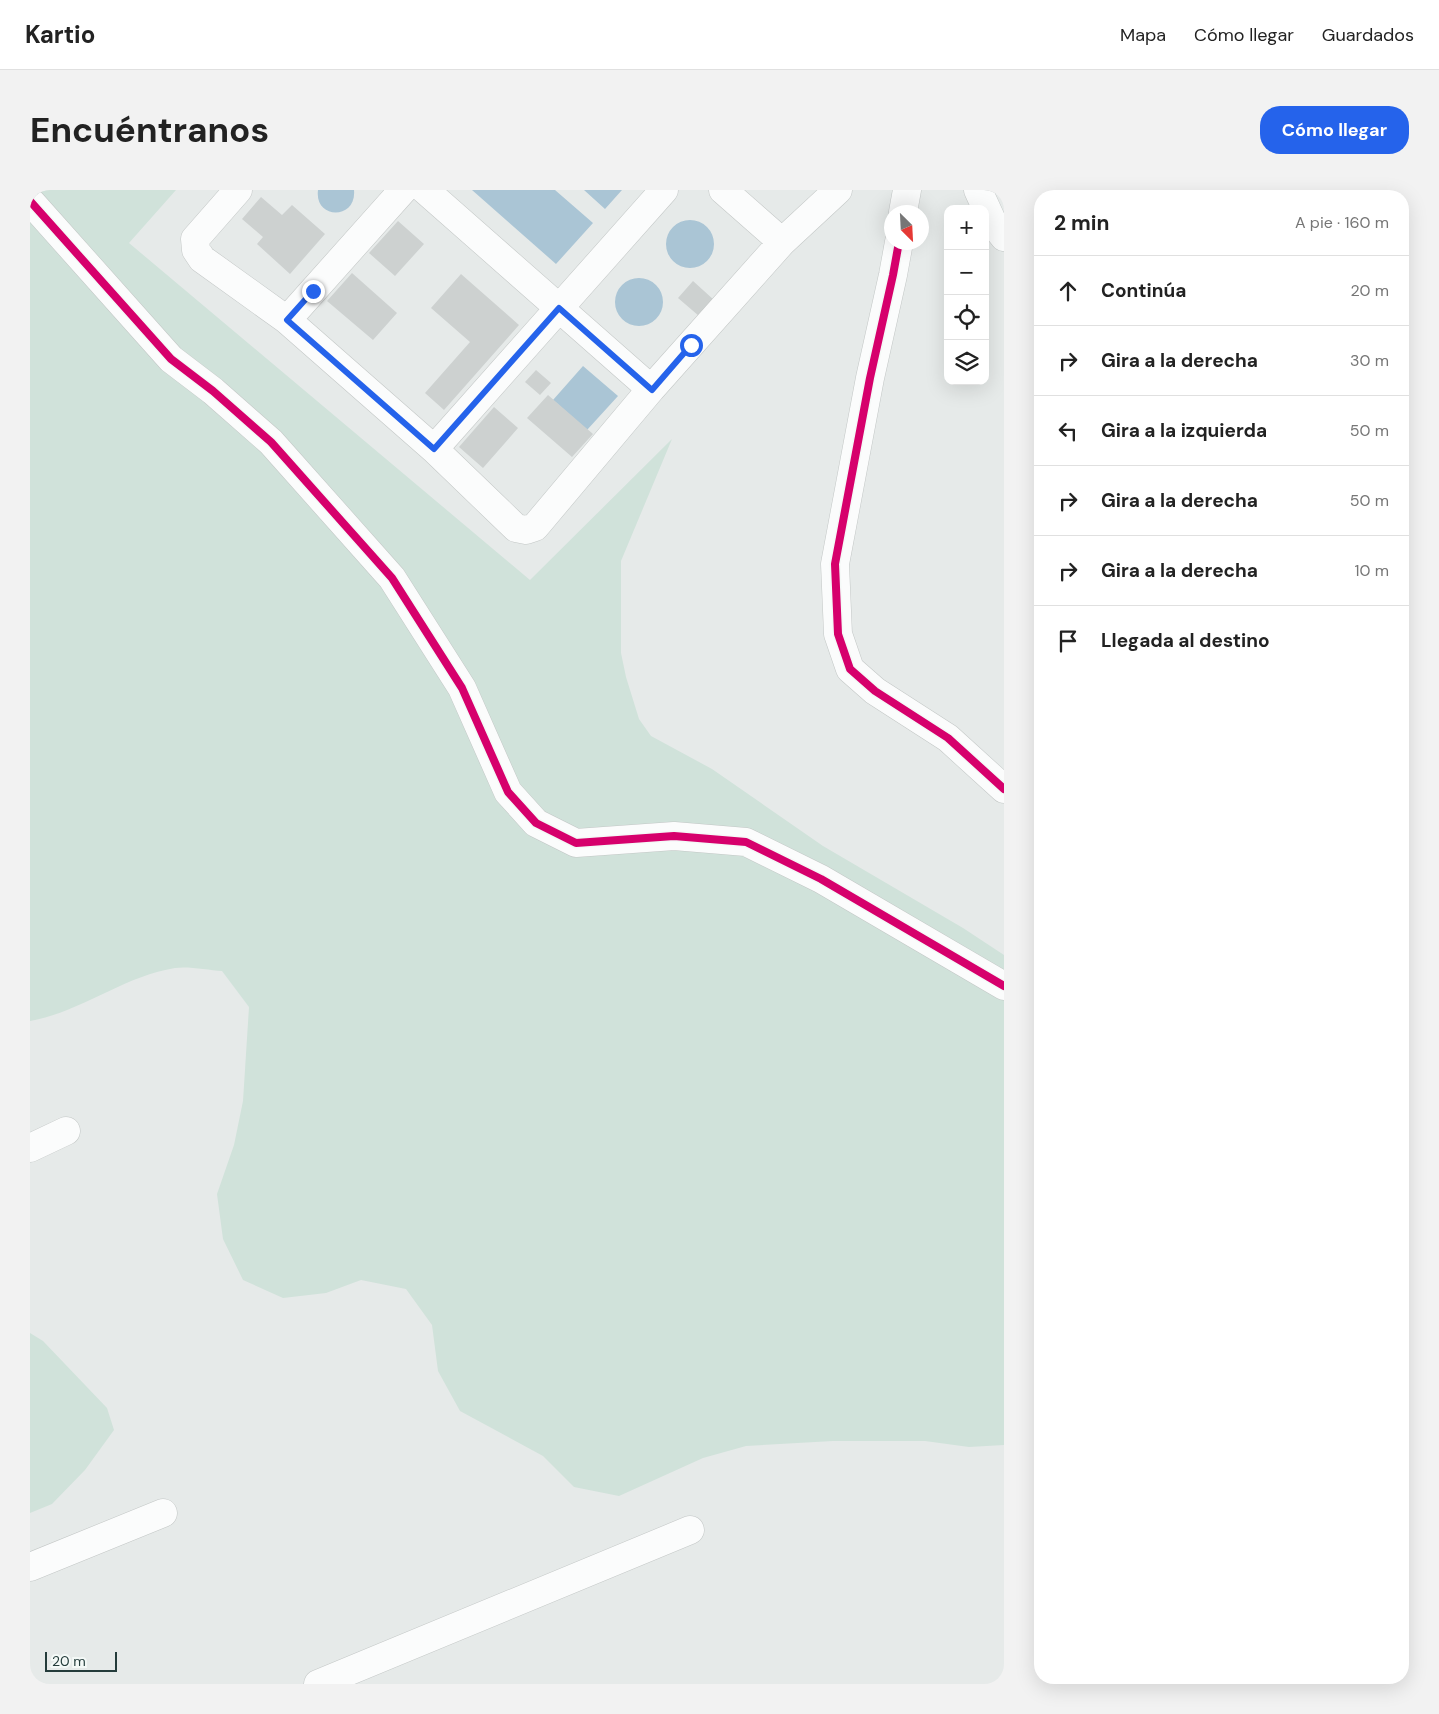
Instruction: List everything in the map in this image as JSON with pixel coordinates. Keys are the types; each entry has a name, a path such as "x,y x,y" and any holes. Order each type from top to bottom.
{"street":[{"path":"238,190 195,239 196,250 202,259 287,320 434,449 516,528 526,530 536,528 652,390 782,242 838,190"},
{"path":"287,320 403,190"},
{"path":"425,190 652,390"},
{"path":"434,449 664,190"},
{"path":"723,190 782,242"},
{"path":"904,205 907,190"},
{"path":"978,190 993,223 1004,237"},
{"path":"30,201 171,358 271,442 392,578 462,688 508,792 536,823 576,843 674,836 746,842 822,879 1004,986"},
{"path":"897,250 834,564 838,634 850,669 875,691 948,738 1004,789"},
{"path":"30,1148 66,1131"},
{"path":"30,1567 163,1513"},
{"path":"318,1684 690,1530"}],"shaded area":[{"path":"30,190 176,190 129,243 530,580 672,439 621,561 621,653 639,719 651,736 712,769 823,846 963,928 1004,955 1004,1445 969,1447 925,1441 833,1441 746,1446 703,1458 619,1496 574,1487 543,1456 460,1411 438,1371 432,1325 406,1289 361,1280 326,1293 283,1298 243,1280 223,1239 217,1194 234,1145 243,1101 249,1007 222,971 175,968 156,972 138,978 67,1010 30,1021"},
{"path":"30,1333 43,1341 107,1408 114,1430 85,1470 52,1504 30,1513"}],"water":[{"path":"318,190 354,190 353,200 349,207 343,211 328,211 322,207"},
{"path":"472,190 555,190 593,223 556,264"},
{"path":"584,190 622,190 605,209"},
{"path":"690,220 699,222 707,227 712,235 714,244 712,253 707,261 699,266 690,268 681,266 673,261 668,253 666,244 668,235 673,227 681,222"},
{"path":"639,278 648,280 656,285 661,293 663,302 661,311 656,319 648,324 639,326 630,324 622,319 617,311 615,302 617,293 622,285 630,280"},
{"path":"583,366 618,396 587,430 553,400"}],"building":[{"path":"261,197 282,215 292,205 325,234 290,274 257,244 263,237 242,219"},
{"path":"398,221 424,244 395,276 369,253"},
{"path":"352,273 397,313 373,340 327,301"},
{"path":"461,274 519,325 444,410 425,393 470,342 431,308"},
{"path":"693,281 714,300 699,316 678,298"},
{"path":"536,370 551,383 540,395 525,382"},
{"path":"548,395 593,434 572,457 527,418"},
{"path":"494,407 518,428 483,468 459,447"}],"cycle path":[{"path":"30,201 171,359 213,391 271,442 392,578 462,688 508,792 536,823 576,843 674,836 746,842 821,879 1004,986"},
{"path":"898,250 870,378 835,564 838,634 850,669 875,691 948,738 1004,789"}],"route":[{"path":"313,291 287,320 434,449 559,308 652,390 691,345"}]}
